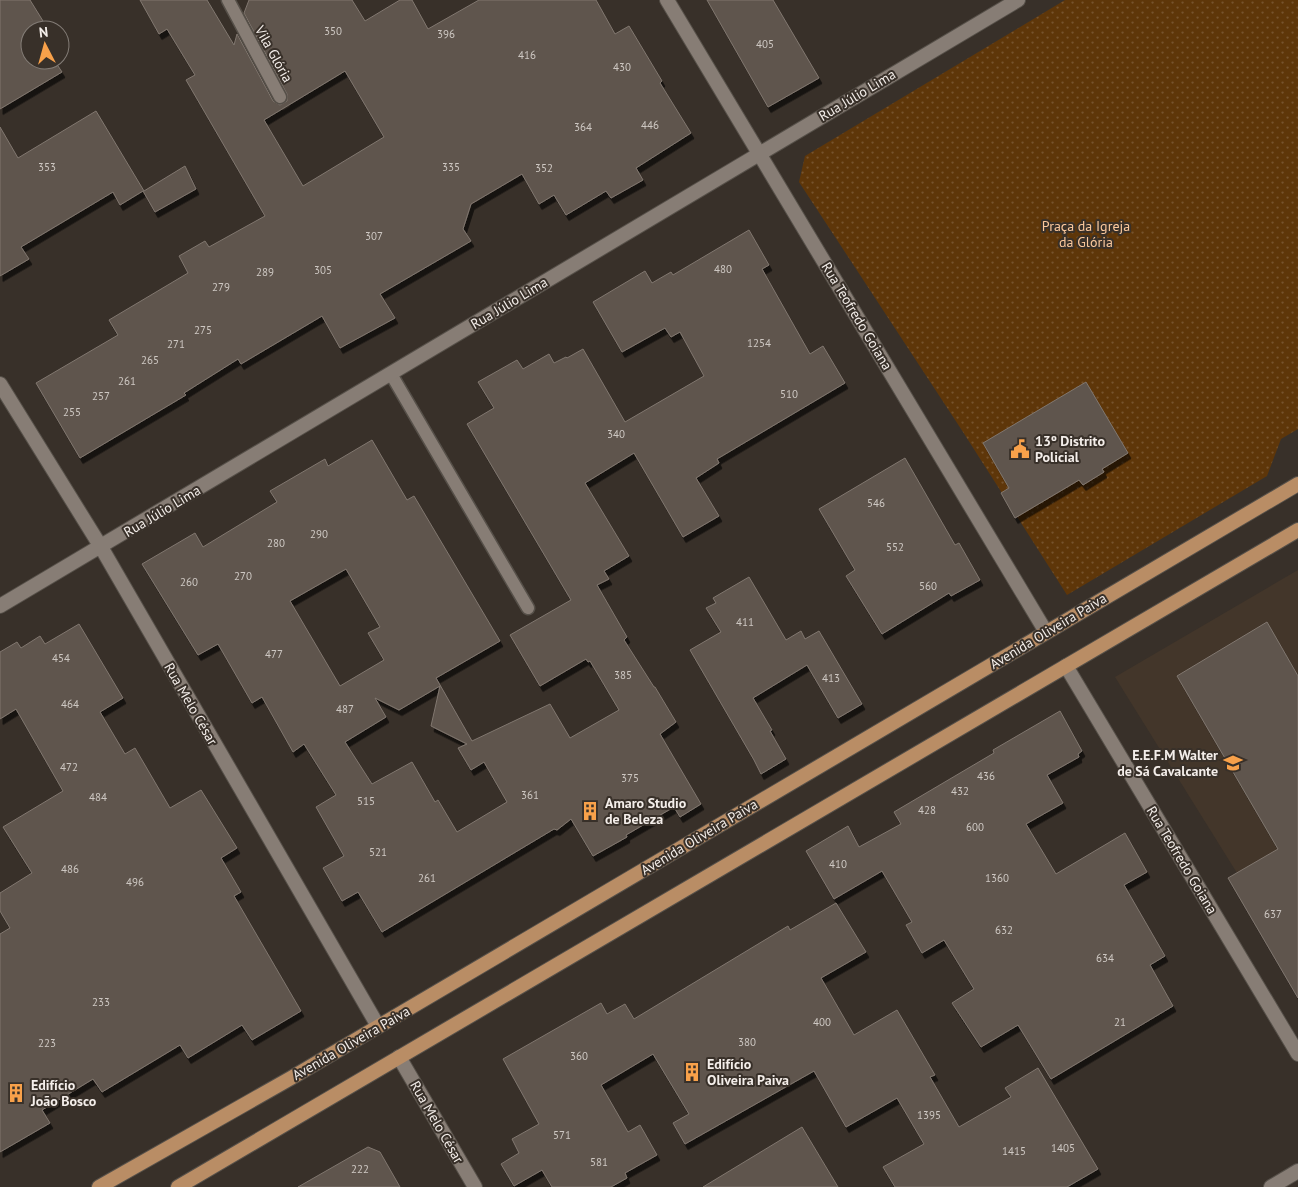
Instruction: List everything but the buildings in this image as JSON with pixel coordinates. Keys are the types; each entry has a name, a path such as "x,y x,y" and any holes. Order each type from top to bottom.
{"main road":[{"name":"Avenida Oliveira Paiva","path":"99,1187 378,1026 1298,484"},
{"path":"178,1187 1298,530"}],"street":[{"name":"Rua Teofredo Goiana","path":"668,0 1046,632"},
{"name":"Rua Júlio Lima","path":"0,606 101,548 759,153 1018,0"},
{"name":"Rua Melo César","path":"0,384 101,548 378,1026"},
{"name":"Rua Teofredo Goiana","path":"1066,666 1298,1054"},
{"name":"Rua Melo César","path":"399,1057 475,1187"},
{"path":"1271,1187 1298,1171"}],"lane":[{"name":"Vila Glória","path":"228,0 280,97"},
{"path":"391,374 528,608"}],"shaded area":[{"name":"E.E.F.M Walter de Sá Cavalcante","path":"1298,570 1298,849 1242,881 1115,677"}],"green space":[{"name":"Praça da Igreja da Glória","path":"1065,0 1298,0 1298,429 1281,439 1267,476 1067,595 799,182 805,156"}],"place":[{"name":"13º Distrito Policial","path":"1020,449"},
{"name":"E.E.F.M Walter de Sá Cavalcante","path":"1233,763"},
{"name":"Amaro Studio de Beleza","path":"590,811"},
{"name":"Edifício Oliveira Paiva","path":"692,1072"},
{"name":"Edifício João Bosco","path":"16,1093"}]}
